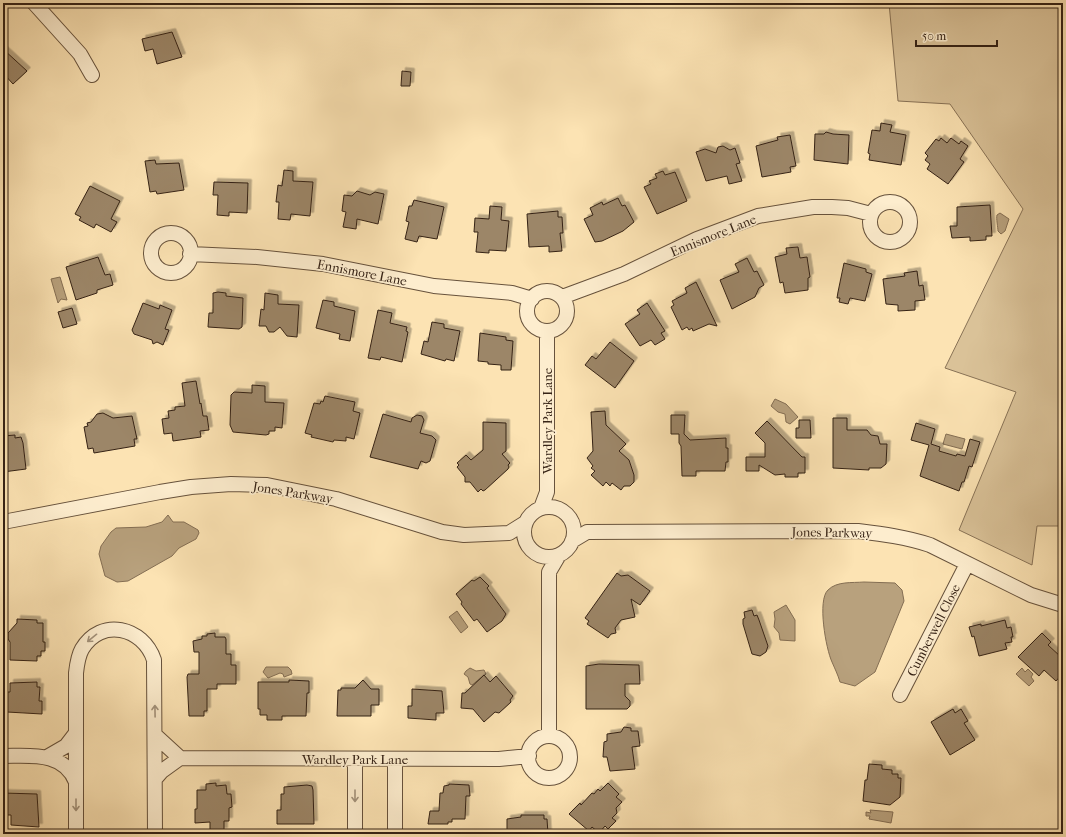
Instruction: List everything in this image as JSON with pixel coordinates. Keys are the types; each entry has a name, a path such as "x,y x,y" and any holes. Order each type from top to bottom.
{"street":[{"path":"34,3 80,54 92,75"},
{"name":"Ennismore Lane","path":"562,297 624,274 697,239 758,216 784,211 826,207 848,208 871,214"},
{"name":"Ennismore Lane","path":"190,254 257,257 323,264 434,286 512,294 532,299"},
{"path":"540,292 554,292 562,297 567,306 566,319 558,329 547,332 539,330 529,321 527,307 532,299 540,292"},
{"name":"Wardley Park Lane","path":"541,508 547,492 547,332"},
{"name":"Jones Parkway","path":"3,522 191,487 231,484 267,485 336,499 442,532 464,535 509,533 525,540"},
{"path":"547,492 557,509"},
{"path":"548,572 559,555 568,548 572,541 573,530 571,522 564,512 557,509 541,508 530,516 526,523 524,531 525,540 532,550 539,555 547,557 559,555"},
{"path":"571,522 587,532 572,541"},
{"name":"Jones Parkway","path":"509,533 526,523"},
{"name":"Jones Parkway","path":"587,532 858,531 916,540 1031,595 1063,605"},
{"path":"539,555 548,572 549,736"},
{"name":"Cumberwell Close","path":"900,696 967,564"},
{"path":"76,834 76,673 78,657 82,648 91,638 101,632 118,630 130,632 140,638 152,653 154,660 156,736 155,834"},
{"path":"47,757 66,746 76,733"},
{"path":"155,779 162,771 180,758 156,736"},
{"path":"549,736 557,738 567,746 570,760 564,772 558,776 544,777 533,770 529,756 533,745 538,740 549,736"},
{"path":"3,756 47,757 68,768 76,782"},
{"name":"Wardley Park Lane","path":"180,758 499,759 529,756"},
{"path":"355,759 355,834"},
{"path":"395,759 395,834"}],"shaded area":[{"path":"889,3 1063,3 1063,526 1037,526 1032,565 959,530 1016,392 945,368 1023,209 950,104 898,101"},
{"path":"1000,213 1009,219 1005,231 1001,234 998,231 997,218 997,215"},
{"path":"60,277 67,300 61,299 58,303 51,279"},
{"path":"775,399 786,404 798,417 790,424 786,422 785,414 778,412 771,406"},
{"path":"946,434 965,439 962,449 943,444"},
{"path":"168,515 173,522 184,522 198,530 199,533 196,539 179,548 172,556 128,581 117,582 105,576 99,554 101,546 111,532 116,528 146,527 162,522"},
{"path":"845,583 895,583 902,590 904,601 875,672 855,686 840,682 832,662 825,636 823,604 825,595 832,587"},
{"path":"786,605 795,620 795,641 780,640 779,633 774,627 774,612"},
{"path":"457,611 468,627 461,633 449,617"},
{"path":"266,667 288,667 292,674 284,677 283,674 280,673 268,678 263,672"},
{"path":"470,668 476,671 484,670 486,674 472,685 470,684 468,677 464,674"},
{"path":"1022,668 1025,672 1028,669 1033,674 1031,677 1034,681 1029,686 1016,674"},
{"path":"870,810 893,812 891,823 869,819 870,816 866,816 866,812 871,813"}],"building":[{"path":"172,32 182,57 157,64 153,49 145,51 142,39"},
{"path":"3,49 27,71 13,84 3,73"},
{"path":"402,71 411,72 410,86 401,86"},
{"path":"881,123 892,125 890,132 906,135 901,165 869,160 870,154 868,153 872,130 880,131"},
{"path":"826,132 849,135 848,164 814,160 815,134 824,134"},
{"path":"790,135 796,166 790,167 791,172 762,177 756,146 778,140 777,137"},
{"path":"941,138 947,143 951,138 959,144 961,141 968,146 960,159 964,162 948,184 927,169 930,164 925,160 928,156 925,153 936,139 939,141"},
{"path":"723,146 730,150 735,148 740,163 736,164 742,181 729,184 727,176 706,181 696,152 705,149 716,153 718,147"},
{"path":"155,160 156,164 179,163 184,190 157,194 156,191 150,192 145,161"},
{"path":"284,170 293,171 293,181 313,182 310,216 291,214 290,220 278,219 279,202 276,202 278,185 282,186"},
{"path":"663,171 665,175 675,172 687,201 657,214 644,187 651,184 649,181 657,178 655,174"},
{"path":"214,182 248,183 247,213 229,212 229,216 217,215 218,195 213,195"},
{"path":"90,186 120,201 111,219 117,222 111,232 96,224 94,228 79,220 81,217 75,214"},
{"path":"357,191 370,195 375,192 384,194 378,224 357,219 356,229 343,227 346,212 342,211 344,195 352,196"},
{"path":"618,198 622,206 625,205 634,222 623,231 602,241 595,242 584,219 593,215 590,208 602,202 603,205"},
{"path":"414,200 444,207 437,239 419,236 417,242 405,239 409,222 406,221 409,206 412,206"},
{"path":"990,205 992,236 986,236 986,240 970,241 970,237 952,238 950,226 957,226 957,207"},
{"path":"490,206 502,207 501,220 509,221 506,251 489,250 489,253 476,252 478,232 474,232 475,218 489,219"},
{"path":"558,211 558,217 562,217 563,233 560,233 562,251 549,252 549,246 529,247 527,214"},
{"path":"798,247 800,258 807,257 810,277 808,278 808,290 785,293 783,282 780,283 775,257 787,254 786,248"},
{"path":"98,257 105,275 110,274 113,285 97,290 97,293 76,300 66,267"},
{"path":"747,258 754,272 757,271 764,285 759,288 755,297 732,309 720,280 739,272 735,264"},
{"path":"844,263 866,269 866,272 872,274 865,301 850,298 848,304 839,302 840,298 837,298"},
{"path":"917,271 919,286 923,285 925,300 915,301 915,310 898,311 898,305 886,304 883,279 905,276 904,273"},
{"path":"696,282 717,326 709,324 693,331 692,328 689,330 687,327 682,330 671,307 674,305 672,301 687,293 685,288"},
{"path":"213,293 226,293 226,296 243,298 242,327 239,329 208,327 209,313 213,313"},
{"path":"265,293 278,295 278,304 299,305 297,337 287,336 280,327 274,332 269,332 266,326 259,326 261,309 264,310"},
{"path":"323,300 334,302 334,306 355,311 350,341 339,339 340,334 316,328"},
{"path":"143,303 159,309 160,305 172,310 165,329 169,330 163,345 157,342 153,344 152,340 134,334 132,330"},
{"path":"647,303 665,331 661,333 665,339 655,345 651,340 640,346 625,324 640,314 637,310"},
{"path":"72,308 77,324 63,328 58,312"},
{"path":"378,310 392,313 390,323 407,327 406,331 408,332 402,362 381,357 380,360 368,358"},
{"path":"432,322 444,324 444,328 460,331 454,361 446,359 445,361 421,354 424,341 428,342"},
{"path":"480,333 506,337 506,340 513,341 511,370 501,370 501,365 488,364 488,362 478,361"},
{"path":"610,342 634,361 615,388 585,365 592,356 596,359"},
{"path":"196,381 203,416 207,416 209,430 200,431 201,437 173,441 172,433 164,434 162,419 169,418 168,411 175,410 175,407 185,406 182,383"},
{"path":"252,385 265,386 265,402 284,403 282,428 275,427 275,431 269,431 269,434 266,435 233,432 230,425 231,395 234,392 252,393"},
{"path":"325,396 355,402 353,411 360,413 354,439 346,437 346,441 334,440 333,442 311,437 312,435 305,433 314,403 320,404 321,401 323,402"},
{"path":"605,411 606,425 626,444 619,451 629,460 634,475 634,482 630,486 624,486 621,490 612,483 610,486 606,482 603,486 591,475 595,471 591,468 593,466 587,458 593,451 591,412"},
{"path":"103,413 113,418 132,416 137,439 134,439 135,446 94,453 93,448 88,449 84,427 88,426 87,423 91,422 97,414"},
{"path":"383,414 411,422 412,418 417,415 422,416 424,420 420,433 432,436 436,440 430,461 426,463 421,461 418,469 370,457"},
{"path":"671,415 685,415 684,434 690,440 726,438 728,462 726,462 725,471 696,471 696,476 682,476 679,434 671,434"},
{"path":"833,418 847,418 847,430 867,430 871,435 878,436 880,444 887,444 886,464 881,468 869,468 869,470 833,468"},
{"path":"799,420 810,420 811,438 796,438 796,428 799,428"},
{"path":"767,421 802,457 805,457 805,473 798,473 798,477 785,477 785,474 775,475 759,465 759,471 746,471 746,457 765,457 765,443 755,433"},
{"path":"483,422 506,423 506,451 502,454 510,463 508,465 508,469 485,490 483,491 481,489 478,492 470,482 465,482 465,477 457,467 459,465 457,463 466,455 471,460 483,450"},
{"path":"916,423 935,429 931,444 940,447 939,451 956,456 957,454 965,456 970,439 980,442 972,467 969,466 964,482 962,482 959,491 920,476 929,445 911,440"},
{"path":"15,435 15,438 21,437 23,443 26,469 3,472 3,436"},
{"path":"617,573 621,576 628,575 650,591 640,605 631,599 635,617 621,620 615,628 616,633 611,634 608,638 587,624 589,621 585,618"},
{"path":"480,577 489,586 487,588 506,614 502,621 487,632 477,619 474,621 461,604 462,602 456,594 472,580 474,581"},
{"path":"752,610 754,616 757,615 768,646 766,652 760,656 752,654 743,624 743,619 745,618 744,612"},
{"path":"17,619 37,620 37,623 43,623 43,642 45,642 45,651 41,651 41,656 37,656 37,661 10,660 10,642 8,639 8,633 17,623"},
{"path":"1005,620 1007,628 1011,627 1013,637 1011,637 1012,642 1005,643 1007,649 979,656 974,636 972,637 969,627 981,624 981,626"},
{"path":"215,633 215,637 225,637 226,639 226,654 231,654 231,665 236,665 236,684 217,684 217,689 207,689 207,711 204,711 204,716 189,716 187,677 188,674 199,674 199,652 194,652 193,641 202,639 202,636 207,636 207,634"},
{"path":"1042,633 1051,642 1048,645 1061,657 1058,659 1063,664 1063,673 1056,681 1044,670 1039,676 1018,657"},
{"path":"599,664 639,665 640,684 625,684 625,696 630,701 630,706 627,709 586,709 586,666"},
{"path":"484,675 490,682 496,676 513,696 510,700 511,702 499,713 495,712 484,722 473,709 461,708 462,693 465,693"},
{"path":"289,680 309,681 306,716 282,716 282,720 267,720 267,715 260,715 260,709 258,709 258,682 289,682"},
{"path":"363,680 371,689 379,689 379,705 371,705 371,716 337,716 338,690 341,690 341,688 355,688"},
{"path":"37,682 37,687 40,687 39,701 42,701 42,714 7,712 7,692 10,692 10,683"},
{"path":"412,689 442,691 444,713 436,713 436,720 408,718 408,706 412,706"},
{"path":"953,709 955,713 961,709 968,721 964,723 975,740 950,755 931,722"},
{"path":"624,727 631,728 631,731 638,731 640,746 632,747 635,769 610,771 607,757 603,757 604,742 607,741 607,734 621,732"},
{"path":"869,764 882,765 882,769 892,770 892,774 898,774 898,778 901,778 900,797 890,805 863,801 865,780 867,780"},
{"path":"216,783 216,786 226,785 227,794 231,794 232,807 229,808 229,821 224,821 224,831 210,831 210,822 195,823 197,790 206,790 206,784"},
{"path":"608,783 619,794 616,797 622,802 616,808 617,813 612,818 616,821 608,829 605,826 599,833 592,827 589,831 569,814 580,803 581,805 592,793 594,794 598,789 600,791"},
{"path":"449,784 469,785 470,796 466,796 465,819 452,819 452,822 448,822 448,824 428,824 430,811 439,811 440,793 443,793 444,786"},
{"path":"312,786 313,790 314,824 277,824 277,810 281,810 281,794 284,794 284,787"},
{"path":"3,793 37,794 39,827 11,825 11,815 3,815"},
{"path":"521,815 544,815 544,819 547,819 548,834 507,834 507,819 521,817"}]}
